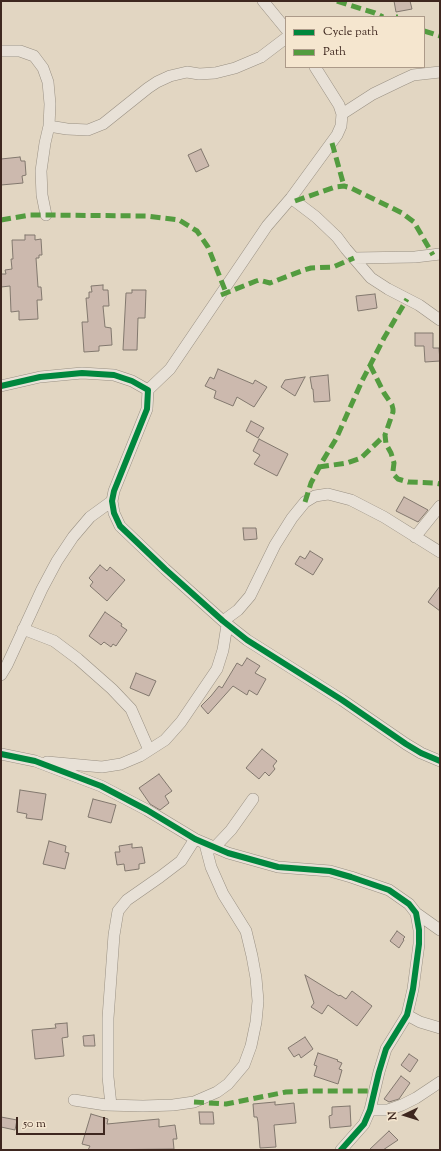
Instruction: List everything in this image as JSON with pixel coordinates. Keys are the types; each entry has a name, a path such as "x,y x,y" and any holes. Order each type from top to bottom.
{"street":[{"path":"263,1 285,28"},
{"path":"49,126 88,130 103,124 148,88 170,76 187,72 199,74 215,73 235,68 261,57 285,39"},
{"path":"1,51 20,51 34,56 43,68 48,82 50,104 49,126 41,171 42,195 46,215"},
{"path":"316,68 340,105 342,114 341,126 337,135 291,198 267,226 170,369 148,390 147,409 114,491 112,501 114,513 120,526 165,569 246,640 342,700 406,744 421,753 440,761"},
{"path":"342,114 373,94 413,75 440,72"},
{"path":"291,198 316,217 337,236 371,278 388,289 419,305 440,320"},
{"path":"354,258 415,257 440,254"},
{"path":"1,386 40,377 82,373 114,375 132,381 148,390"},
{"path":"35,761 102,767 121,764 140,756 165,740 182,722 217,669 222,650 225,623 250,596 275,545 292,518 305,502 315,496 328,494 351,500 384,517 440,552"},
{"path":"1,675 45,583 72,537 90,516 112,501"},
{"path":"415,537 440,506"},
{"path":"24,629 54,641 78,659 112,689 131,709 149,750"},
{"path":"2,753 35,761 101,786 147,810 205,844 228,853 278,867 330,872 351,877 389,890 409,904 416,913 440,930"},
{"path":"111,1105 108,1077 108,1018 114,935 118,911 127,900 181,861 205,844 231,830 253,799"},
{"path":"74,1100 111,1105 173,1105 194,1102 217,1092 228,1084 244,1066 251,1046 256,1022 258,1000 256,978 246,931 223,894 211,868 205,844"},
{"path":"341,1150 364,1124 370,1110 386,1049 407,1014 413,989 418,944 419,930 416,913"},
{"path":"407,1014 420,1022 440,1028"},
{"path":"370,1110 388,1110 402,1105 416,1098 440,1082"}],"building":[{"path":"394,1 410,1 412,9 396,12"},
{"path":"201,149 209,166 196,172 188,155"},
{"path":"20,157 21,161 25,161 26,175 22,176 23,183 1,185 1,159"},
{"path":"25,235 35,235 35,240 41,239 42,255 39,255 39,258 36,258 38,287 41,287 42,300 37,300 38,319 19,320 19,311 11,312 10,286 1,287 1,274 6,274 5,270 12,269 12,240 25,240"},
{"path":"103,285 103,290 108,290 109,306 103,306 105,327 111,328 112,345 99,346 99,351 84,352 82,322 88,322 86,298 89,298 89,292 92,292 91,286"},
{"path":"132,290 146,290 145,318 138,318 137,350 123,350 126,293 132,293"},
{"path":"375,294 377,308 358,311 356,296"},
{"path":"415,333 433,333 433,348 439,348 440,361 425,362 424,346 415,346"},
{"path":"218,369 253,384 255,380 267,387 254,407 237,397 233,406 214,398 216,391 205,386 210,377 214,379"},
{"path":"328,375 330,401 314,402 310,377"},
{"path":"305,377 295,396 281,387 285,380"},
{"path":"251,421 264,428 258,438 246,431"},
{"path":"259,439 288,454 277,476 254,464 260,455 253,451"},
{"path":"404,497 428,510 418,522 396,511"},
{"path":"243,528 256,528 257,539 244,540"},
{"path":"310,551 323,559 313,575 295,564 300,556 305,559"},
{"path":"100,565 107,571 110,567 125,580 107,601 90,586 93,582 89,578"},
{"path":"440,586 440,611 428,602"},
{"path":"105,612 122,624 121,626 127,630 116,646 113,644 111,647 104,642 101,645 89,636"},
{"path":"247,658 260,666 255,673 266,679 257,695 249,690 247,695 233,686 208,714 201,706 219,686 222,688 237,663 242,666"},
{"path":"136,673 156,681 149,696 130,688"},
{"path":"262,749 277,761 273,766 275,769 269,776 265,772 259,779 246,768"},
{"path":"159,774 172,791 165,796 169,803 160,810 150,804 139,788"},
{"path":"20,790 46,794 42,820 26,818 27,814 17,812"},
{"path":"93,799 116,805 111,823 88,817"},
{"path":"49,841 66,846 65,852 69,853 65,869 43,864"},
{"path":"132,844 132,848 142,847 145,863 139,864 139,869 125,871 124,864 117,865 115,852 120,852 119,846"},
{"path":"397,931 405,937 399,948 390,941"},
{"path":"305,975 346,999 352,991 372,1006 357,1026 328,1005 322,1014 311,1007 314,1003"},
{"path":"67,1023 68,1037 62,1038 64,1056 35,1059 32,1030 56,1028 55,1024"},
{"path":"94,1035 95,1046 84,1046 83,1036"},
{"path":"305,1037 313,1049 301,1058 299,1054 294,1057 288,1048"},
{"path":"318,1053 338,1060 337,1061 342,1063 339,1069 342,1070 338,1084 314,1076 317,1066 314,1065"},
{"path":"409,1054 418,1060 410,1072 401,1065"},
{"path":"401,1076 410,1083 399,1099 389,1102 384,1099"},
{"path":"275,1102 275,1105 294,1103 296,1123 274,1125 276,1147 260,1148 258,1122 257,1117 254,1117 253,1104"},
{"path":"350,1106 351,1126 330,1128 329,1116 332,1115 332,1107"},
{"path":"199,1112 213,1112 214,1124 200,1124"},
{"path":"91,1114 108,1119 107,1124 159,1119 159,1127 175,1125 177,1139 173,1139 174,1149 88,1150 90,1146 82,1144"},
{"path":"1,1117 17,1120 15,1130 1,1127"},
{"path":"389,1131 398,1140 383,1150 369,1150"}],"marked path":[{"path":"337,1 381,16"},
{"path":"425,31 440,36"},
{"path":"332,143 344,186"},
{"path":"295,201 335,187 344,186 351,188 402,213 414,222 433,255"},
{"path":"1,220 30,215 147,216 179,220 197,231 208,247 225,290"},
{"path":"221,295 259,280 270,283 304,270 311,268 333,267 354,258"},
{"path":"305,502 311,483 336,439 362,381 384,338 407,299"},
{"path":"370,365 393,409 385,435 386,444 394,463 394,475 398,479 408,482 440,484"},
{"path":"319,467 347,463 361,458 385,435"},
{"path":"194,1102 226,1104 286,1092 374,1091"}],"cycle path":[{"path":"1,386 40,377 82,373 114,375 132,381 148,390 147,409 114,491 112,501 114,513 120,526 165,569 223,621 247,640 342,700 406,744 421,753 440,761"},
{"path":"1,754 35,761 101,786 147,810 195,839 228,853 278,867 330,871 389,890 409,904 416,913 419,930 419,944 413,989 407,1015 386,1049 370,1110 364,1124 341,1150"}]}
